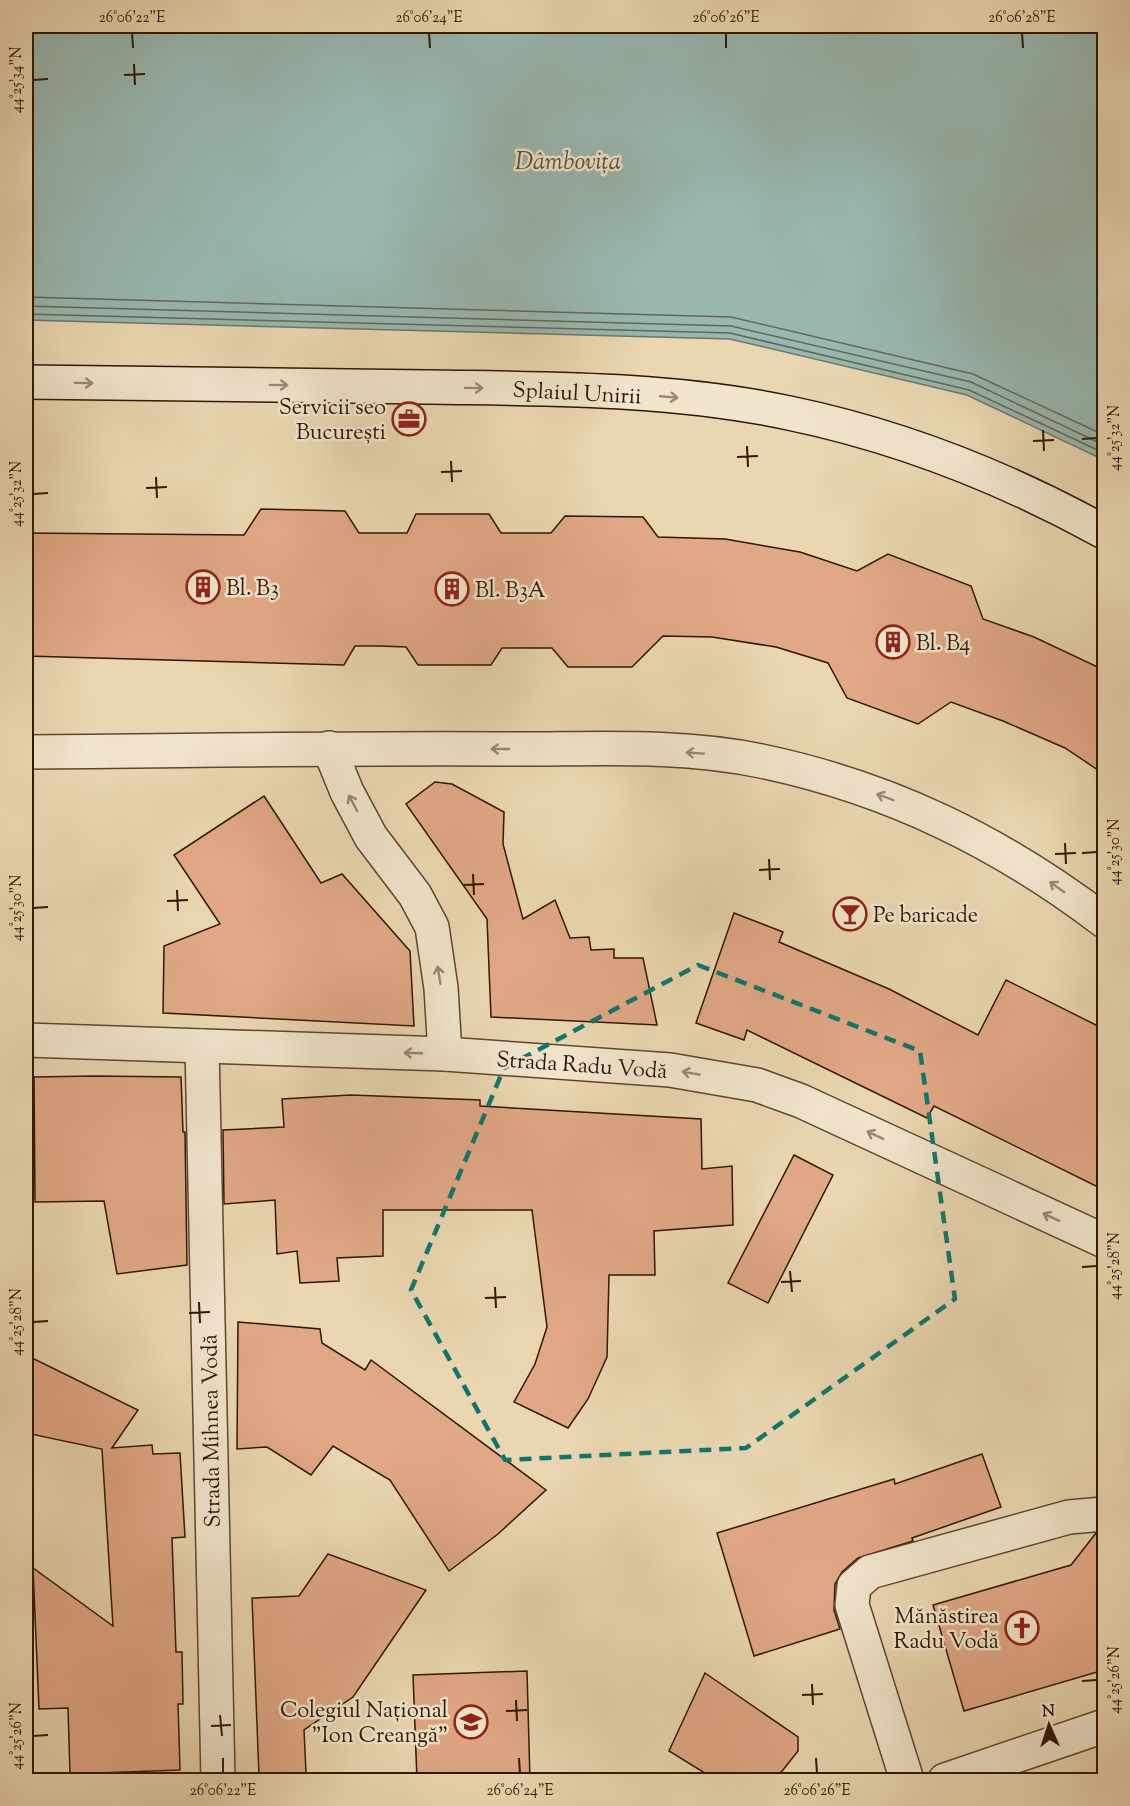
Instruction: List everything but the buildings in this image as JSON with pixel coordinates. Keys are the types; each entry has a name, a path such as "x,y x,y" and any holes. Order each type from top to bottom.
{"street":[{"name":"Splaiul Unirii","path":"26,382 515,388 704,399 789,413 857,430 941,456 1024,491 1104,532"},
{"path":"329,748 347,792 371,837 415,895 432,927 441,988 445,1054"},
{"path":"26,752 329,748 669,751 715,754 768,763 855,786 900,803 998,849 1039,874 1104,921"},
{"name":"Strada Radu Vodă","path":"26,1040 445,1054 670,1070 756,1085 801,1101 1104,1241"},
{"name":"Strada Mihnea Vodă","path":"202,1046 218,1780"},
{"path":"907,1780 852,1605 854,1586 870,1572 1069,1517 1104,1514"},
{"path":"945,1780 1104,1726"}],"highlighted area":[{"path":"698,965 920,1051 955,1299 746,1448 505,1460 411,1290 504,1068"}],"water":[{"name":"Dâmbovița","path":"26,26 1104,26 1104,460 967,395 730,339 26,320"}],"place":[{"name":"Servicii seo București","path":"409,419"},
{"name":"Bl. B3","path":"203,587"},
{"name":"Bl. B3A","path":"452,589"},
{"name":"Bl. B4","path":"893,642"},
{"name":"Pe baricade","path":"850,914"},
{"name":"Mănăstirea Radu Vodă","path":"1022,1628"},
{"name":"Colegiul Național \"Ion Creangă\"","path":"471,1722"}]}
